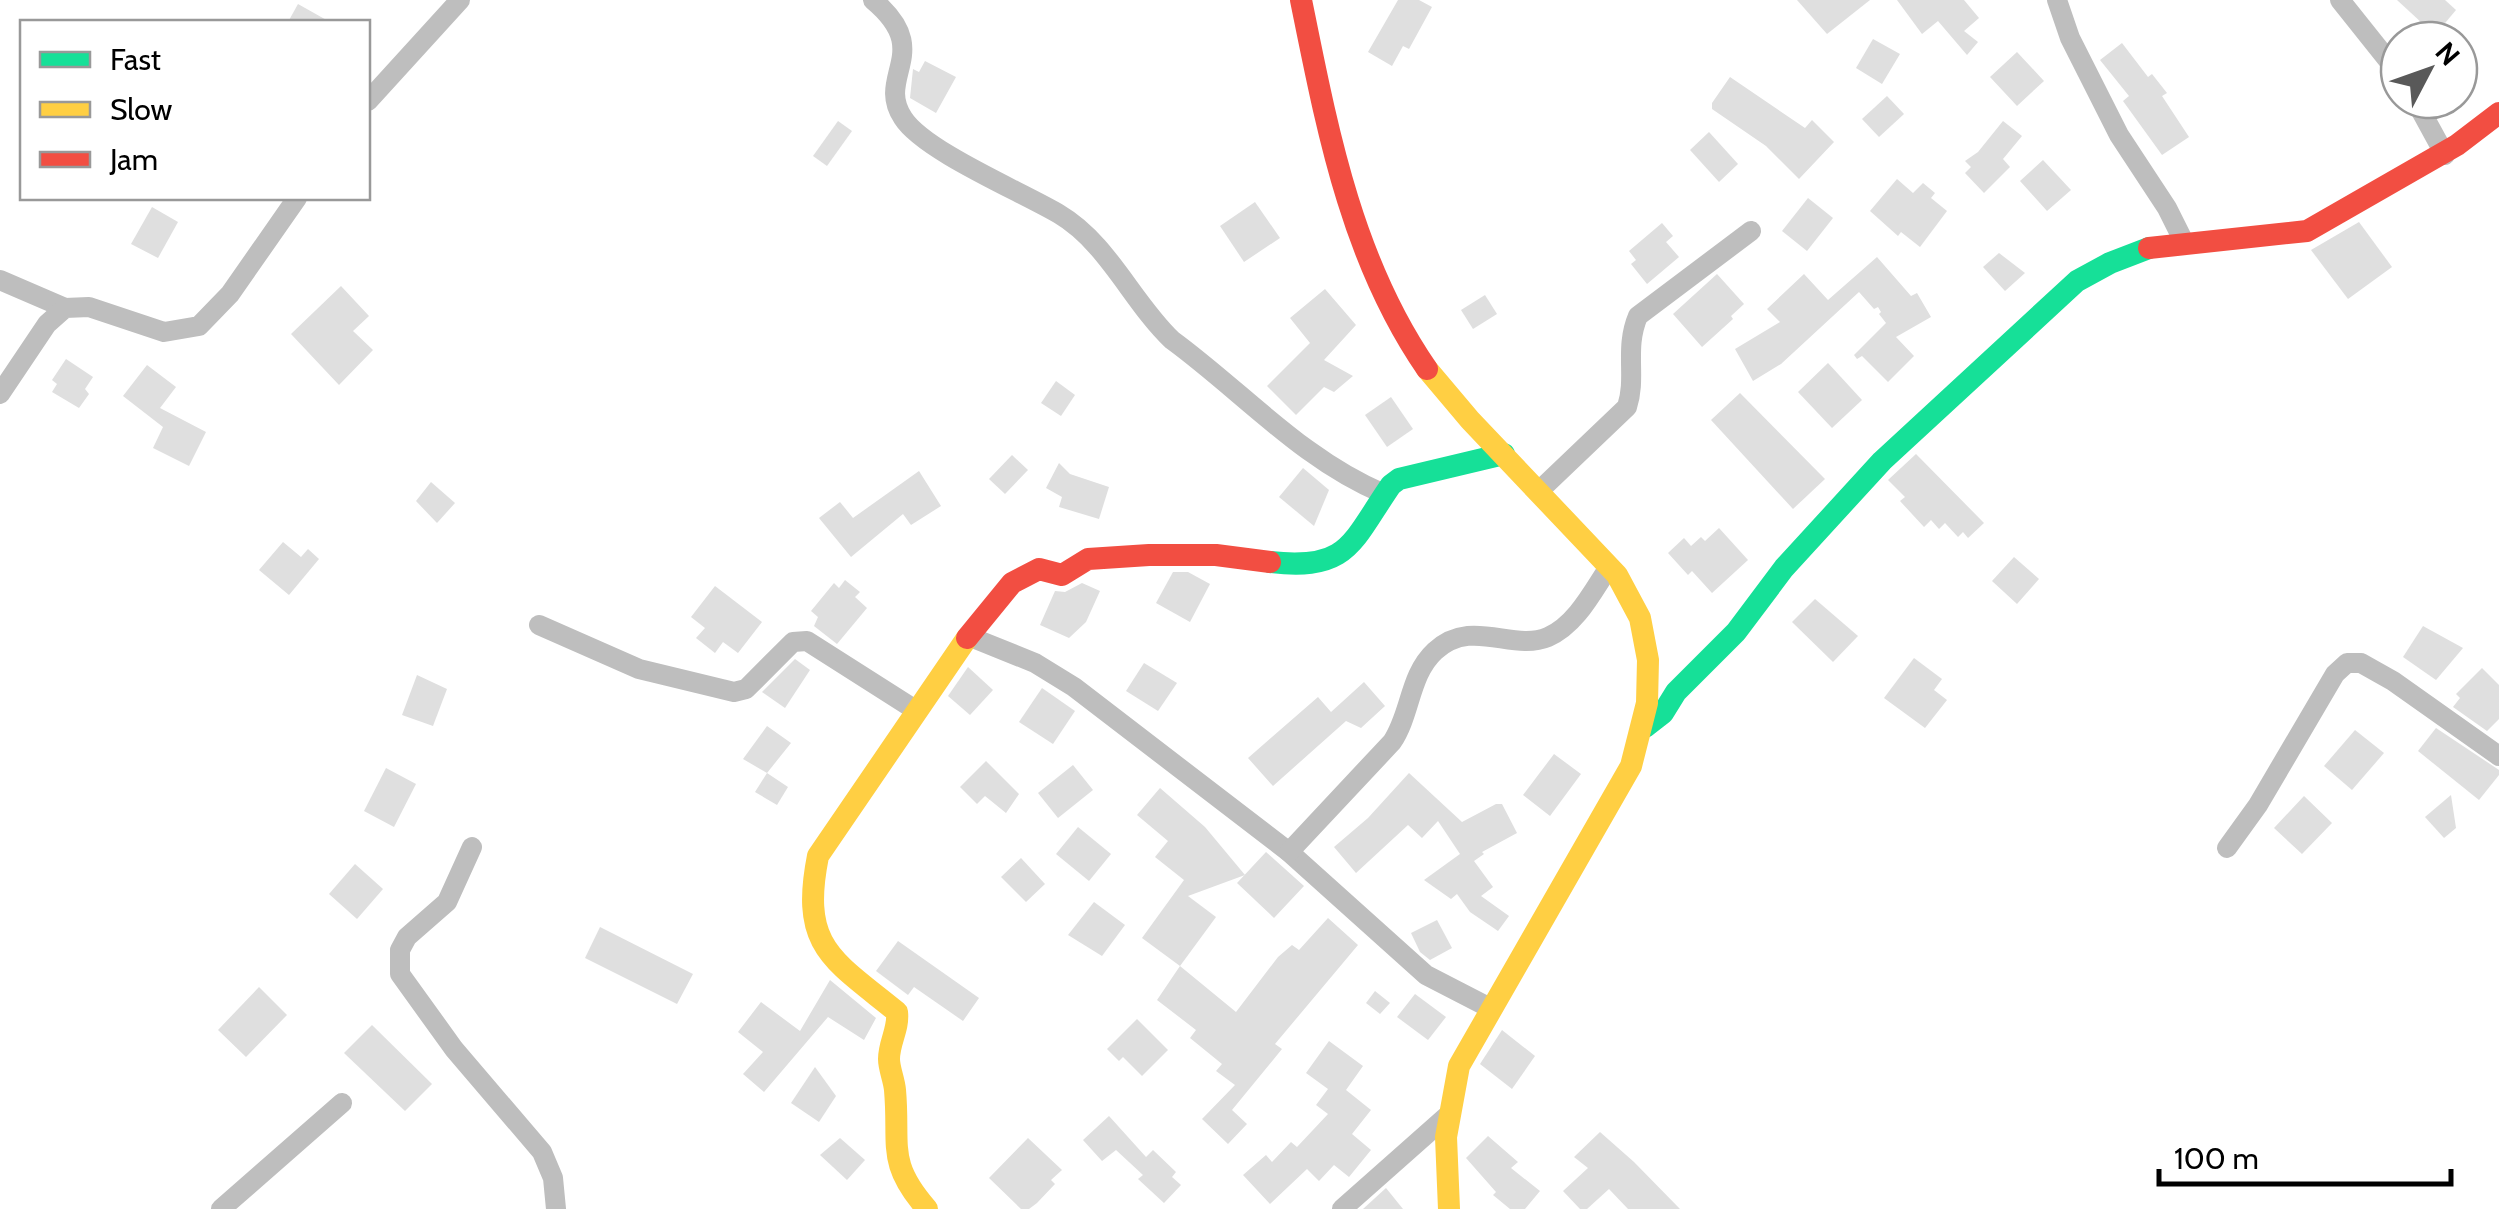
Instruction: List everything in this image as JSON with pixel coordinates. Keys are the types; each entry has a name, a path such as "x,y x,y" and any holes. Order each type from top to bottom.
{"street":[{"path":"370,99 460,0"},
{"path":"874,0 894,17 901,30 904,46 898,106 902,118 916,132 936,147 1064,217 1094,244 1150,319 1172,340 1322,462 1384,494"},
{"path":"1301,0 1328,127 1352,211 1391,311 1423,364 1630,594 1650,681 1646,728 1631,766 1459,1066 1446,1116 1443,1163 1449,1209"},
{"path":"2058,0 2070,38 2119,135 2156,190 2185,244"},
{"path":"2340,0 2379,49"},
{"path":"1646,728 1736,632 1784,568 1882,462 2077,281 2110,262 2152,248 2307,231 2337,218 2380,187 2445,155 2480,132 2499,113"},
{"path":"2425,120 2445,155"},
{"path":"0,280 65,308 89,307 164,332 199,326 230,294 296,200"},
{"path":"1540,490 1627,407 1630,334 1638,316 1750,231"},
{"path":"0,394 47,324 65,308"},
{"path":"927,1209 907,1188 894,1157 895,1084 889,1052 898,1030 897,1012 823,948 815,933 809,892 818,856 968,636 1012,583 1039,569 1062,575 1088,559 1149,555 1216,555 1306,566 1324,562 1347,549 1384,494 1399,479 1504,454"},
{"path":"1290,852 1392,742 1403,726 1418,674 1438,648 1476,634 1544,639 1568,622 1609,567"},
{"path":"538,625 638,669 734,692 746,689 793,642 807,641 918,711"},
{"path":"968,636 1035,663 1074,686 1290,852 1426,975 1490,1008"},
{"path":"2227,848 2258,805 2335,674 2347,662 2361,664 2394,681 2499,756"},
{"path":"472,847 447,902 406,938 400,950 400,974 454,1049 542,1152 553,1178 556,1209"},
{"path":"221,1209 342,1103"},
{"path":"1342,1209 1446,1116"}],"building":[{"path":"1398,0 1419,0 1432,7 1409,49 1403,46 1392,66 1368,52"},
{"path":"1797,0 1870,0 1827,34"},
{"path":"1897,0 1964,0 1979,18 1964,31 1978,42 1967,55 1938,21 1922,34"},
{"path":"2397,0 2445,0 2456,10 2448,20 2419,20"},
{"path":"298,4 326,20 289,20"},
{"path":"1873,39 1900,54 1882,84 1856,68"},
{"path":"2122,43 2148,77 2152,74 2167,93 2162,96 2189,137 2162,155 2123,101 2129,96 2100,60"},
{"path":"2017,52 2044,81 2017,106 1990,77"},
{"path":"925,61 956,77 936,113 910,98 913,69 919,72"},
{"path":"1730,77 1805,128 1812,120 1834,142 1799,179 1766,146 1712,109"},
{"path":"1887,96 1904,114 1879,137 1862,119"},
{"path":"838,121 852,131 827,166 813,156"},
{"path":"2003,121 2022,136 2003,159 2010,167 1984,193 1965,173 1971,167 1965,161 1978,152"},
{"path":"1709,132 1738,164 1719,182 1690,150"},
{"path":"2043,160 2071,190 2047,211 2020,181"},
{"path":"1897,179 1913,193 1923,183 1935,193 1931,198 1947,211 1920,247 1901,232 1898,236 1870,211"},
{"path":"1808,198 1833,218 1807,251 1782,231"},
{"path":"1255,202 1280,238 1244,262 1220,226"},
{"path":"152,207 178,222 158,258 131,244"},
{"path":"2359,222 2392,267 2348,299 2311,250"},
{"path":"1662,223 1673,236 1666,242 1679,257 1647,284 1631,264 1636,260 1629,251"},
{"path":"1999,253 2025,273 2005,291 1983,267"},
{"path":"1877,257 1911,296 1917,293 1931,317 1896,337 1914,356 1888,382 1862,356 1857,359 1854,355 1886,323 1878,307 1874,309 1859,292 1781,364 1753,381 1735,349 1780,322 1767,309 1804,274 1828,300"},
{"path":"1717,274 1744,304 1702,347 1673,314"},
{"path":"341,286 369,316 353,331 373,350 339,385 291,334"},
{"path":"1325,289 1356,325 1324,360 1353,376 1334,392 1324,387 1296,415 1267,386 1310,343 1290,318"},
{"path":"1485,295 1497,314 1473,329 1461,310"},
{"path":"66,359 93,377 85,389 89,394 79,408 52,392 57,384 52,380"},
{"path":"1828,363 1862,400 1832,428 1798,392"},
{"path":"147,365 176,387 160,408 206,432 189,466 153,448 163,427 123,396"},
{"path":"1056,381 1075,395 1061,416 1041,403"},
{"path":"1740,393 1825,479 1793,509 1711,420"},
{"path":"1391,397 1413,429 1387,447 1365,415"},
{"path":"1916,454 1984,523 1968,538 1963,532 1958,537 1945,523 1939,529 1931,520 1924,527 1900,501 1905,497 1888,480"},
{"path":"1012,455 1028,470 1005,494 989,479"},
{"path":"1059,463 1070,474 1109,487 1099,519 1059,507 1062,497 1046,488"},
{"path":"1303,468 1329,490 1314,526 1279,497"},
{"path":"919,471 941,506 911,525 903,514 851,557 819,518 840,502 853,518"},
{"path":"431,482 455,503 437,523 416,501"},
{"path":"1719,528 1748,560 1712,593 1668,553 1684,538 1691,546 1701,537 1705,541"},
{"path":"283,542 301,557 308,549 319,559 289,595 259,570"},
{"path":"2014,557 2039,579 2017,604 1992,581"},
{"path":"1173,572 1188,572 1210,584 1190,622 1156,603"},
{"path":"845,580 860,592 855,597 867,608 837,644 814,626 818,617 811,611 834,583 839,588"},
{"path":"1082,583 1100,591 1086,622 1069,638 1040,625 1055,591 1065,592"},
{"path":"715,586 762,622 738,653 723,642 715,653 696,638 705,628 691,617"},
{"path":"1815,599 1858,636 1833,662 1792,622"},
{"path":"2423,626 2463,648 2436,680 2403,657"},
{"path":"1914,658 1942,679 1934,690 1947,700 1925,728 1884,698"},
{"path":"795,659 810,670 785,708 762,692"},
{"path":"1144,663 1177,683 1158,711 1126,691"},
{"path":"968,667 993,690 970,715 948,696"},
{"path":"2482,668 2499,685 2499,719 2487,731 2453,707 2460,698 2456,694"},
{"path":"417,675 447,689 433,726 402,715"},
{"path":"1364,682 1385,706 1361,728 1346,721 1273,786 1248,758 1318,697 1331,712"},
{"path":"1042,688 1075,711 1053,744 1019,722"},
{"path":"767,726 791,743 767,773 743,759"},
{"path":"2436,728 2499,770 2479,800 2418,751"},
{"path":"2355,730 2384,753 2352,790 2324,766"},
{"path":"1554,754 1581,774 1550,816 1523,795"},
{"path":"986,761 1019,794 1006,813 985,796 977,804 960,787"},
{"path":"1073,765 1093,790 1058,818 1038,793"},
{"path":"386,768 416,784 394,827 364,811"},
{"path":"767,773 788,787 777,805 755,792"},
{"path":"1409,773 1462,822 1502,804 1517,833 1482,852 1474,861 1493,887 1481,896 1509,916 1498,931 1470,912 1457,894 1451,899 1424,880 1460,854 1438,821 1422,838 1408,825 1356,873 1334,847 1368,818"},
{"path":"1160,788 1205,827 1245,875 1188,896 1216,917 1180,966 1142,938 1184,880 1155,857 1168,841 1137,815"},
{"path":"2451,795 2456,828 2444,838 2425,817"},
{"path":"2304,796 2332,823 2302,854 2274,828"},
{"path":"1078,827 1111,854 1089,881 1056,854"},
{"path":"1266,852 1304,886 1274,918 1237,883"},
{"path":"1021,858 1045,884 1026,902 1001,877"},
{"path":"355,864 383,889 357,919 329,894"},
{"path":"1094,902 1125,925 1102,956 1068,935"},
{"path":"1328,918 1358,945 1275,1044 1282,1049 1232,1110 1247,1124 1228,1144 1202,1119 1235,1085 1216,1071 1222,1064 1190,1038 1196,1030 1157,1000 1180,966 1236,1012 1278,957 1292,945 1299,950"},
{"path":"1437,920 1452,948 1430,960 1420,952 1411,933"},
{"path":"600,927 693,974 677,1004 585,958"},
{"path":"898,941 979,998 963,1021 914,987 908,995 876,971"},
{"path":"830,980 876,1018 864,1040 828,1017 764,1092 743,1074 763,1052 738,1032 761,1002 800,1031"},
{"path":"259,987 287,1015 246,1057 218,1030"},
{"path":"1375,991 1390,1003 1380,1014 1366,1003"},
{"path":"1415,994 1446,1017 1428,1040 1397,1017"},
{"path":"1137,1019 1168,1050 1142,1076 1123,1057 1119,1061 1107,1049"},
{"path":"372,1025 432,1084 405,1111 344,1053"},
{"path":"1502,1030 1535,1056 1512,1089 1480,1064"},
{"path":"1329,1041 1363,1066 1346,1090 1371,1110 1352,1134 1371,1150 1349,1177 1334,1165 1319,1181 1307,1169 1270,1204 1243,1175 1266,1155 1272,1162 1291,1142 1297,1147 1328,1114 1316,1105 1328,1089 1306,1073"},
{"path":"815,1067 836,1096 819,1122 791,1103"},
{"path":"1109,1116 1146,1157 1153,1150 1176,1172 1172,1177 1181,1185 1164,1203 1138,1179 1143,1175 1116,1150 1102,1161 1083,1140"},
{"path":"1600,1132 1680,1209 1628,1209 1609,1189 1587,1209 1580,1209 1563,1191 1588,1168 1574,1157"},
{"path":"1488,1136 1518,1162 1511,1168 1540,1191 1525,1209 1510,1209 1493,1195 1496,1192 1466,1158"},
{"path":"840,1138 865,1160 847,1180 820,1155"},
{"path":"1028,1138 1062,1170 1037,1203 1021,1209 989,1178"},
{"path":"1386,1188 1403,1209 1363,1209"}],"traffic: fast":[{"path":"1645,727 1663,713 1676,692 1736,632 1784,568 1882,461 2077,281 2149,248"},
{"path":"1270,562 1296,564 1332,557 1356,537 1399,479 1504,454"}],"traffic: slow":[{"path":"1427,369 1617,575 1640,618 1648,660 1647,703 1631,766 1459,1066 1446,1137 1449,1209"},
{"path":"927,1209 905,1178 898,1153 895,1090 889,1059 897,1012 826,948 814,911 814,887 818,856 967,638"}],"traffic: jam":[{"path":"1301,0 1332,144 1361,238 1401,327 1427,369"},
{"path":"2149,248 2307,231 2457,145 2499,113"},
{"path":"967,638 1012,583 1039,569 1062,575 1088,559 1149,555 1216,555 1270,562"}]}
